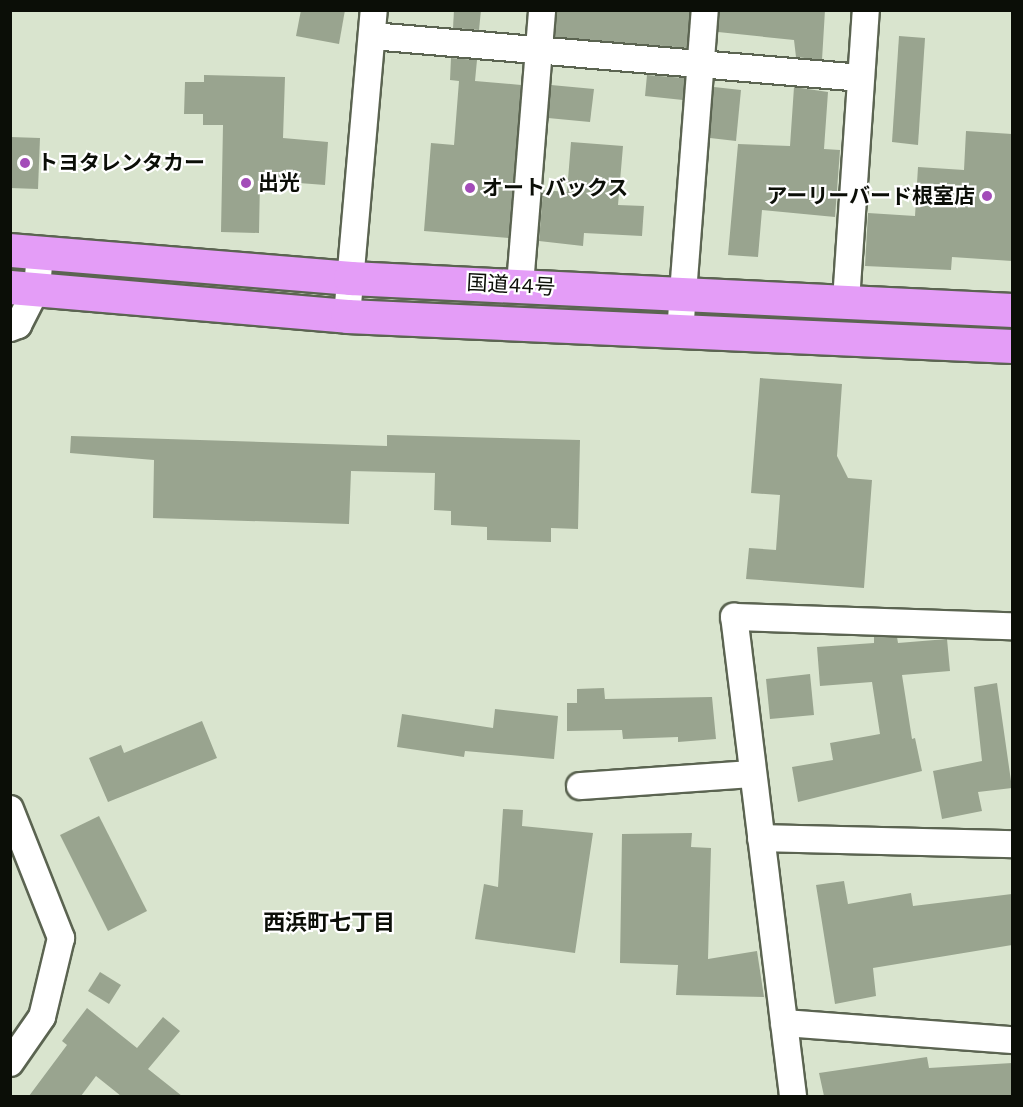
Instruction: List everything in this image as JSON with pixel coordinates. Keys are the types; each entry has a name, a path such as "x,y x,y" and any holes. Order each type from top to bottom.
{"highway":[{"name":"国道44号","path":"25,251 350,278 1012,310"},
{"name":"国道44号","path":"24,288 347,316 1012,346"}],"street":[{"path":"347,316 374,10"},
{"path":"519,285 542,10"},
{"path":"680,332 705,10"},
{"path":"846,301 866,10"},
{"path":"372,36 860,78"},
{"path":"10,328 18,325 24,288 25,251"},
{"path":"793,1096 734,617 1012,626"},
{"path":"580,786 753,774"},
{"path":"10,808 61,938 42,1017 10,1063"},
{"path":"761,838 1012,844"},
{"path":"784,1023 1012,1040"}],"building":[{"path":"301,10 345,10 339,44 296,36"},
{"path":"454,10 481,10 479,30 453,28"},
{"path":"557,10 690,10 687,48 555,37"},
{"path":"720,10 825,10 822,60 796,57 794,40 718,32"},
{"path":"899,36 925,38 918,145 892,142"},
{"name":"オートバックス","path":"451,58 477,60 475,81 521,85 509,238 424,231 431,143 454,145 459,81 450,80"},
{"path":"204,75 285,77 283,138 328,142 325,185 260,180 259,233 221,232 223,125 203,125 203,114 184,114 185,82 204,82"},
{"path":"647,75 685,78 683,100 645,96"},
{"path":"551,85 594,89 590,122 548,118"},
{"path":"714,87 741,90 736,141 710,138"},
{"path":"794,87 828,92 824,149 840,150 835,217 762,210 758,257 728,255 738,144 790,146"},
{"path":"966,131 1012,134 1012,261 952,257 951,270 865,266 868,213 915,216 918,167 964,170"},
{"name":"トヨタレンタカー","path":"10,137 40,138 38,189 10,188"},
{"path":"571,142 623,146 618,205 644,206 642,236 584,233 583,246 539,241 543,190 567,192"},
{"path":"760,378 842,384 837,456 848,478 872,480 864,588 746,579 749,548 776,550 780,495 751,493"},
{"path":"387,435 580,440 578,529 551,528 551,542 487,540 487,527 451,525 451,511 434,510 435,473 351,471 349,524 153,518 154,460 70,453 71,436 387,446"},
{"path":"874,637 897,637 898,643 947,639 950,671 902,675 912,739 915,738 922,771 798,802 792,767 833,760 830,743 880,734 872,682 820,686 817,647 874,643"},
{"path":"810,674 814,715 770,719 766,679"},
{"path":"997,683 1012,788 978,792 982,811 942,819 933,771 982,761 974,687"},
{"path":"604,688 605,699 712,697 716,739 678,742 678,737 623,739 622,730 567,731 567,703 577,703 577,689"},
{"path":"495,709 558,716 554,759 465,751 464,757 397,747 402,714 493,728"},
{"path":"202,721 217,758 108,802 89,758 121,745 124,753"},
{"path":"503,809 523,810 522,826 593,833 575,953 475,939 484,884 498,887"},
{"path":"99,816 147,911 108,931 60,835"},
{"path":"692,833 691,847 711,848 708,959 757,951 764,997 676,995 678,965 620,963 622,834"},
{"path":"844,881 848,904 911,893 913,906 1012,894 1012,945 873,968 876,996 835,1004 816,885"},
{"path":"100,972 121,985 109,1004 88,991"},
{"path":"87,1008 137,1048 163,1017 180,1031 148,1069 182,1096 121,1096 96,1076 81,1096 29,1096 67,1045 62,1041"},
{"path":"927,1057 929,1068 1012,1063 1012,1096 824,1096 819,1073"}],"place":[{"name":"トヨタレンタカー","path":"25,163"},
{"name":"出光","path":"246,183"},
{"name":"オートバックス","path":"470,188"},
{"name":"アーリーバード根室店","path":"987,196"}],"district":[{"name":"西浜町七丁目","path":"329,923"}]}
